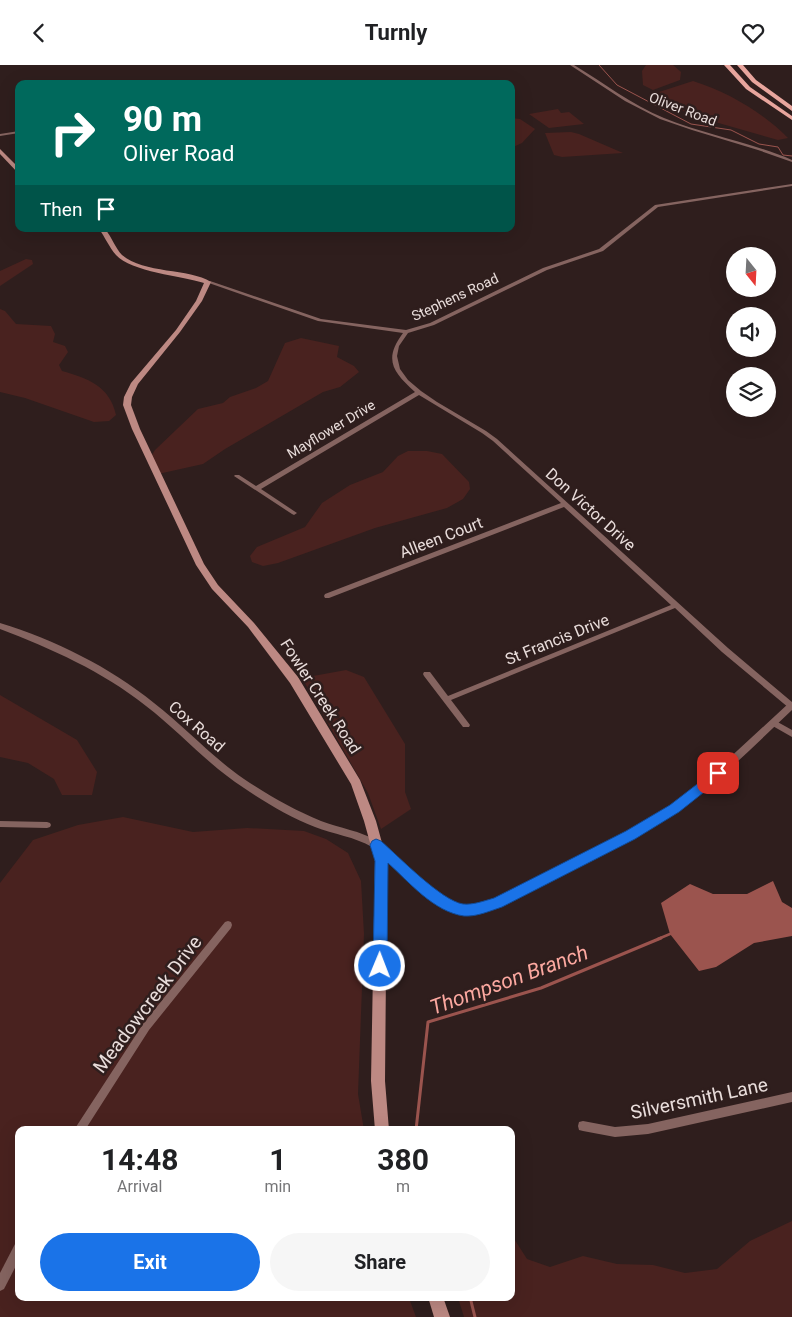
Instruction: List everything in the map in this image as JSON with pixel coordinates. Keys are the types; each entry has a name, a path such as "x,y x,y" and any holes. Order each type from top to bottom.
{"main road":[{"path":"727,65 749,88 792,118"},
{"path":"740,65 754,81 792,109"},
{"path":"0,151 15,168"},
{"name":"Stephens Road","path":"104,232 120,257 131,263 208,281"},
{"name":"Fowler Creek Road","path":"208,281 199,301 178,331 135,383 128,397 130,414 200,565 215,587 277,655 299,687 356,783 375,833 376,845 381,861 378,1081 382,1126"},
{"path":"436,1301 442,1317"}],"street":[{"name":"Oliver Road","path":"572,65 644,111 660,118 792,161"},
{"path":"0,135 15,133"},
{"name":"Stephens Road","path":"208,281 312,318 406,332 432,324 545,269 601,250 657,206 792,185"},
{"name":"Don Victor Drive","path":"406,332 396,347 394,361 402,375 418,393 484,431 678,605 725,651 792,705"},
{"name":"Mayflower Drive","path":"257,488 418,393"},
{"path":"237,476 294,513"},
{"name":"Alleen Court","path":"327,596 566,503"},
{"name":"St Francis Drive","path":"447,699 678,605"},
{"name":"Cox Road","path":"0,625 38,639 79,659 132,691 151,705 209,757 241,781 316,823 376,845"},
{"path":"427,674 466,725"},
{"path":"376,845 445,904 464,910 479,909 497,903 615,843 674,809 728,765 792,705"},
{"path":"774,723 792,734"},
{"path":"0,823 47,825"},
{"name":"Meadowcreek Drive","path":"82,1126 146,1027 228,925"},
{"name":"Silversmith Lane","path":"583,1126 615,1132 648,1129 792,1097"},
{"path":"0,1285 15,1256"}],"shaded area":[{"path":"646,65 673,65 681,72 680,80 653,90 643,85 642,71"},
{"path":"693,81 732,97 756,111 788,138 778,140 687,114 659,92"},
{"path":"558,109 561,113 569,112 584,124 549,128 529,114"},
{"path":"515,118 520,119 535,129 522,143 515,146"},
{"path":"571,132 623,153 562,157 554,155 545,133"},
{"path":"26,259 32,260 33,264 0,286 0,271"},
{"path":"0,309 5,311 16,324 51,326 55,334 53,342 65,346 68,352 59,365 62,371 88,380 103,390 109,397 116,415 109,421 94,422 25,398 0,392"},
{"path":"301,338 339,346 337,357 354,366 359,372 340,387 323,392 225,449 203,464 158,474 150,458 155,450 198,409 223,403 230,397 256,388 268,381 285,343"},
{"path":"408,451 427,451 442,454 469,482 470,489 463,499 447,508 375,528 278,563 263,566 252,562 250,556 257,547 305,527 322,503 350,485 383,472 398,456"},
{"path":"346,670 364,677 405,744 405,792 411,809 381,829 368,793 302,678"},
{"path":"0,695 77,740 97,772 92,795 62,795 54,779 28,763 0,757"},
{"path":"123,817 193,832 247,828 304,831 326,839 348,853 361,881 364,934 358,1094 363,1126 15,1126 15,1301 410,1301 416,1317 0,1317 0,883 33,840 78,825"},
{"path":"773,881 782,902 792,908 792,936 754,943 716,967 699,971 670,934 661,903 690,884 713,894 747,894"},
{"path":"792,1221 792,1317 464,1317 459,1301 515,1301 515,1240 527,1259 550,1267 583,1256 617,1264 653,1265 685,1273 717,1269 750,1241"}],"waterway":[{"path":"599,65 617,85 691,124 731,130 759,144 778,147 783,155 792,156"},
{"name":"Thompson Branch","path":"658,939 670,934"},
{"name":"Thompson Branch","path":"416,1126 428,1022 541,988 661,938"},
{"name":"Thompson Branch","path":"471,1301 475,1317"}],"route":[{"path":"380,966 381,861 376,845 445,904 464,910 479,909 497,903 630,835 674,809 718,773"}]}
